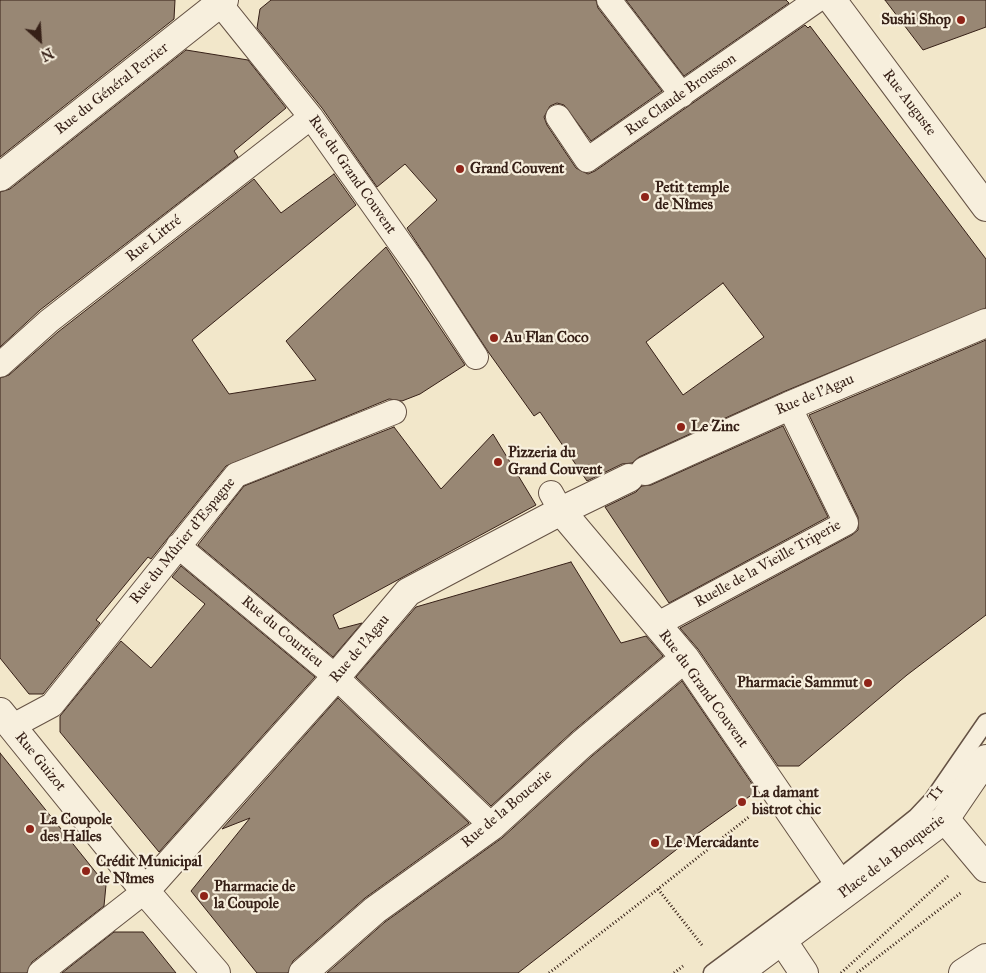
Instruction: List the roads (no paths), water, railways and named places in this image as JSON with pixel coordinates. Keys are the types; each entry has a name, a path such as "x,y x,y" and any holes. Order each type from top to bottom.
{"street":[{"path":"608,0 682,94"},
{"name":"Rue Claude Brousson","path":"558,118 587,160 817,0"},
{"name":"Rue Auguste","path":"832,0 986,207"},
{"name":"Rue du Grand Couvent","path":"221,1 311,117 420,271 476,357"},
{"name":"Rue du Général Perrier","path":"0,177 221,1"},
{"name":"Rue Littré","path":"0,365 49,321 311,117"},
{"name":"Rue de l'Agau","path":"145,890 336,677 408,592 556,502 637,475 789,406 986,323"},
{"name":"Ruelle de la Vieille Triperie","path":"656,624 846,523 789,406"},
{"name":"Rue du Mûrier d'Espagne","path":"4,725 52,705 236,475 394,412"},
{"name":"Rue du Grand Couvent","path":"556,502 685,658 840,886"},
{"name":"Rue du Courtieu","path":"178,546 336,677 492,826"},
{"name":"Rue de la Boucarie","path":"303,973 375,910 492,826 582,744 685,658"},
{"name":"Rue Guizot","path":"4,725 216,973"},
{"name":"Place de la Bouquerie","path":"738,973 779,933 840,886 945,819 986,759"},
{"path":"945,819 980,860"},
{"path":"40,973 145,890"},
{"path":"779,933 804,973"},
{"path":"963,973 986,958"}],"lane":[{"name":"T1","path":"840,886 933,799 986,722"},
{"path":"712,973 779,933"}],"place":[{"name":"Sushi Shop","path":"961,20"},
{"name":"Grand Couvent","path":"460,169"},
{"name":"Petit temple de Nîmes","path":"645,197"},
{"name":"Au Flan Coco","path":"494,338"},
{"name":"Le Zinc","path":"681,427"},
{"name":"Pizzeria du Grand Couvent","path":"498,462"},
{"name":"Pharmacie Sammut","path":"868,683"},
{"name":"La damant bistrot chic","path":"742,802"},
{"name":"La Coupole des Halles","path":"30,829"},
{"name":"Le Mercadante","path":"655,843"},
{"name":"Crédit Municipal de Nîmes","path":"86,871"},
{"name":"Pharmacie de la Coupole","path":"204,896"}]}
